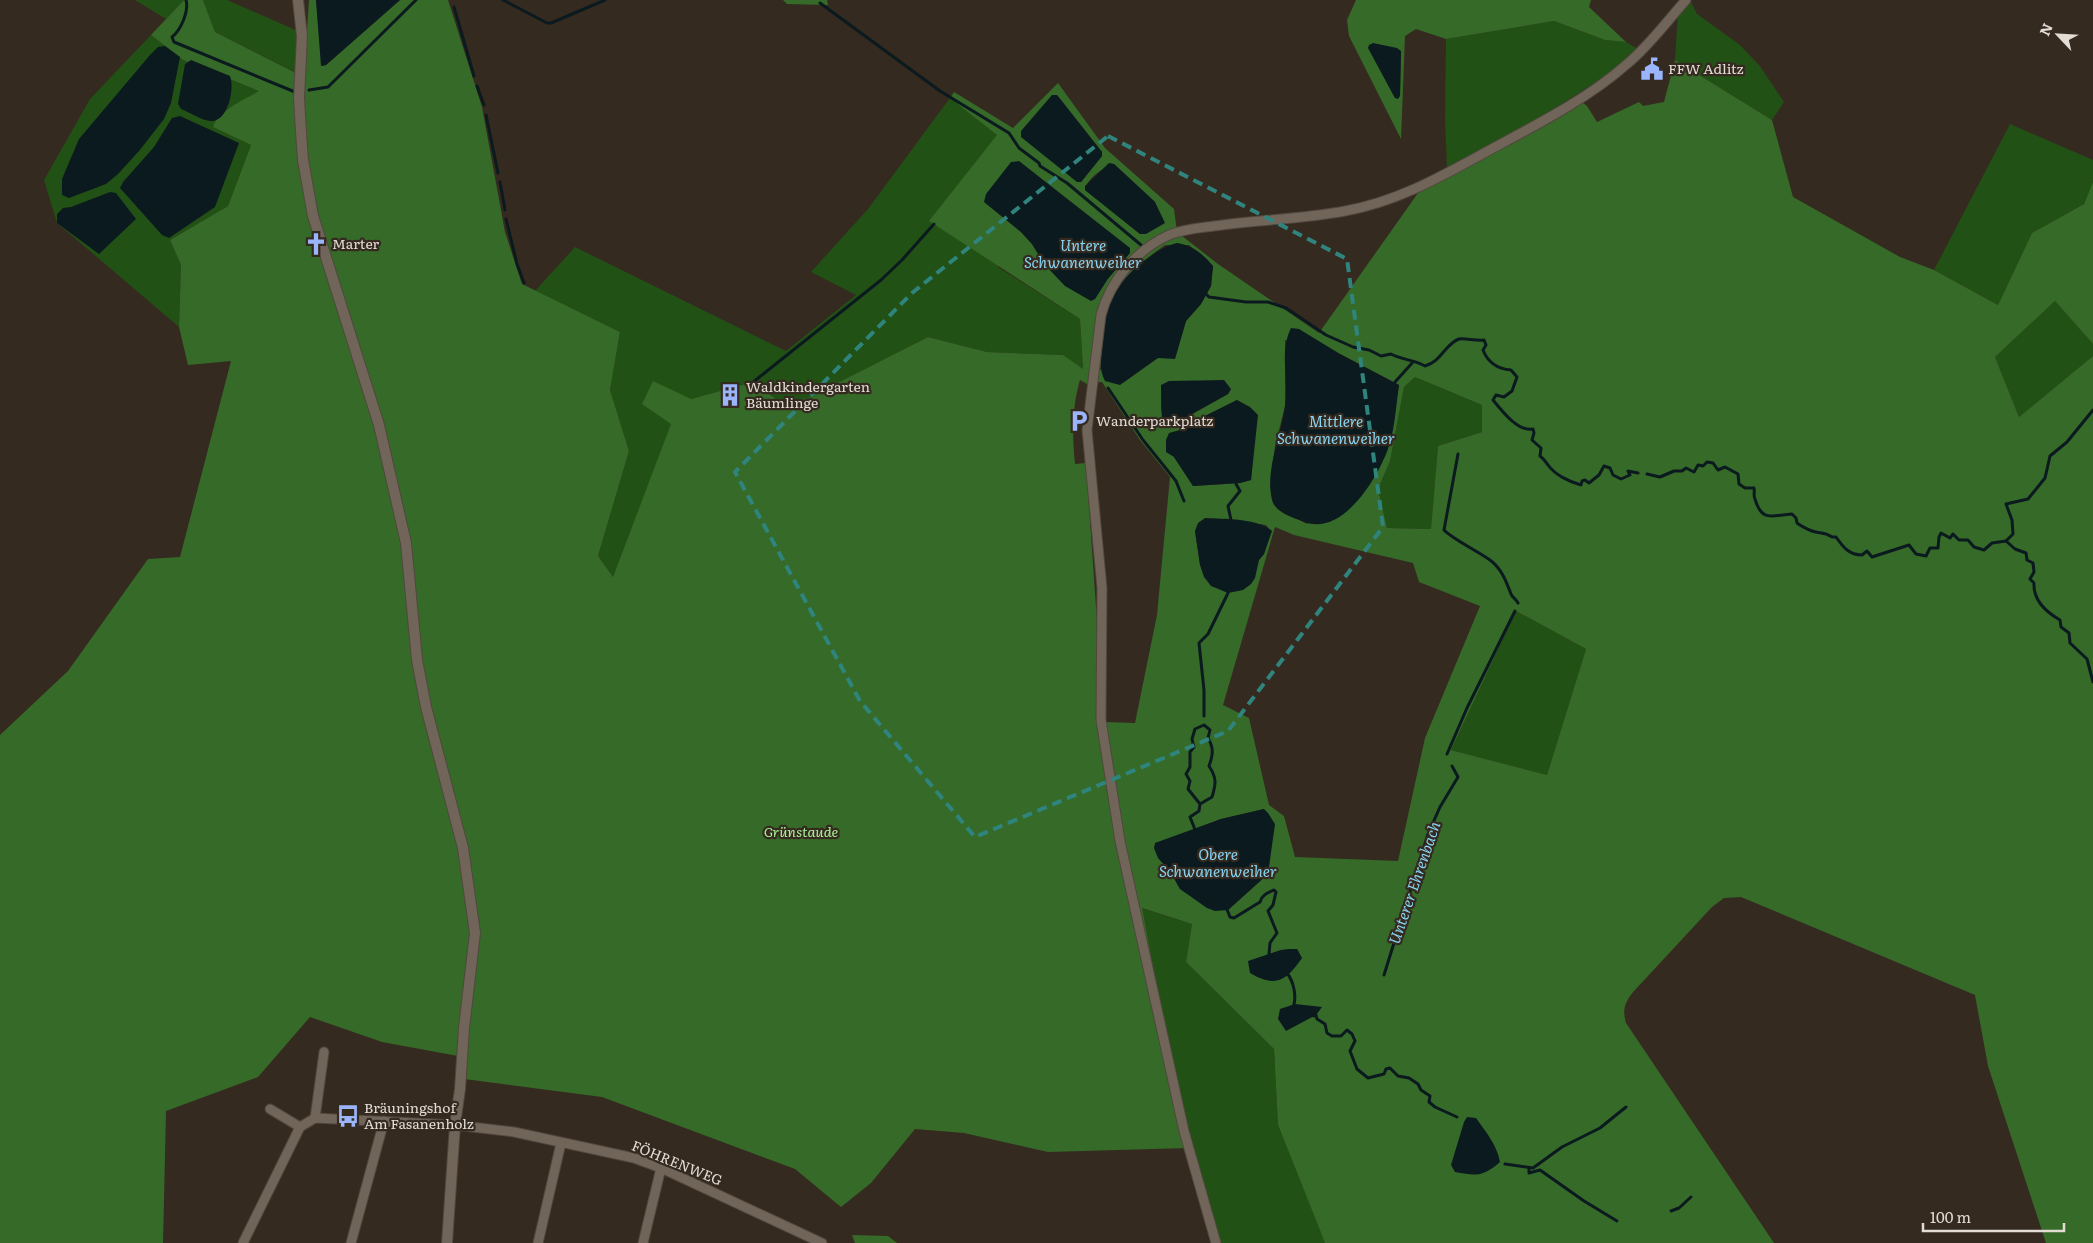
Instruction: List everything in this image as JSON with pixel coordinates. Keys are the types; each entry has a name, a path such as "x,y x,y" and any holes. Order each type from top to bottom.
{"street":[{"path":"298,0 302,36 299,98 301,132 303,160 313,216 379,425 406,543 417,660 426,706 463,848 475,933 455,1125 447,1243"},
{"path":"1216,1243 1184,1131 1122,850 1102,720 1102,588 1088,430 1104,303 1112,286 1132,262 1151,246 1177,232 1345,211 1396,198 1443,175 1532,127 1628,64 1686,0"},
{"path":"243,1243 300,1127 315,1118 324,1052"},
{"path":"270,1110 300,1127"},
{"name":"FÖHRENWEG","path":"315,1118 384,1120 455,1125 514,1132 634,1158 661,1168 822,1243"},
{"path":"351,1243 384,1120"},
{"path":"538,1243 561,1143"},
{"path":"643,1243 661,1168"}],"highlighted area":[{"path":"1108,136 1347,259 1383,527 1228,731 975,837 860,701 735,472 912,293"}],"green space":[{"path":"135,0 184,0 166,19"},
{"name":"Grünstaude","path":"184,0 203,0 215,32 304,77 309,0 316,0 322,66 326,65 400,0 448,0 482,107 505,232 522,284 620,332 610,390 629,451 598,556 613,577 671,424 642,404 653,381 691,399 753,382 788,408 928,337 987,352 1063,355 1083,369 1080,319 929,221 997,135 950,98 954,92 1013,128 1058,83 1105,148 1174,209 1177,232 1218,264 1319,333 1418,193 1581,101 1587,106 1597,122 1639,102 1643,106 1664,102 1675,60 1772,120 1793,197 1900,257 1934,270 1998,305 2032,233 2084,204 2093,182 2093,344 2055,301 1995,357 2019,417 2093,356 2093,1243 2046,1243 1988,1066 1975,995 1741,897 1724,898 1712,907 1634,991 1626,1002 1624,1014 1626,1023 1774,1243 1325,1243 1278,1125 1274,1049 1186,962 1192,924 1142,908 1187,1148 1048,1152 964,1133 915,1129 871,1183 841,1207 795,1169 602,1097 457,1078 458,1056 382,1042 310,1017 258,1077 166,1111 163,1243 0,1243 0,735 68,671 148,559 180,557 231,361 188,365 179,327 181,265 170,240 228,206 251,145 213,127 226,110 259,91 183,60 151,35","holes":["1057,95 1102,152 1102,156 1081,182","1114,164 1155,202 1140,234 1085,190 1089,181 1101,171","984,202 1107,280 1095,299 1045,265 1032,244 1021,232","1165,245 1189,245 1213,266 1211,286 1201,304 1186,321 1175,358 1158,358 1100,370 1107,312 1116,291 1130,274","1285,340 1340,354 1399,385 1388,448 1307,524 1278,509 1270,487 1275,446 1285,406","1415,377 1482,405 1482,432 1438,446 1431,529 1387,528 1378,489 1390,461 1404,387","1080,380 1087,384 1089,388 1090,383 1102,382 1140,440 1170,477 1157,615 1135,723 1104,722 1086,463 1075,464 1074,411","1161,385 1231,389 1228,394 1167,428 1161,410","1237,400 1256,420 1251,480 1240,483 1193,486 1174,457 1188,427 1194,426 1197,420","1231,520 1266,525 1271,531 1264,554 1259,560 1200,565 1195,531","1275,527 1294,535 1413,563 1419,582 1480,606 1425,738 1398,861 1295,857 1284,816 1269,805 1249,718 1223,705","1516,611 1586,649 1547,775 1451,750","1264,809 1268,874 1228,910 1194,897 1180,889 1170,871 1158,858 1195,829 1221,819","1297,949 1302,959 1269,954 1281,950"]},
{"path":"203,0 227,0 307,35 305,77 215,32"},
{"path":"783,0 827,0 828,5 787,4"},
{"path":"1356,0 1591,0 1589,7 1626,42 1605,40 1554,21 1446,39 1416,29 1405,36 1401,139 1349,36 1347,20","holes":["1369,46 1401,51 1400,95 1398,98 1395,98"]},
{"path":"1690,0 1697,14 1740,45 1759,65 1784,102 1772,120 1675,60 1678,12"},
{"path":"1554,21 1605,40 1626,42 1638,49 1624,64 1530,124 1447,168 1445,121 1446,39"},
{"path":"151,35 183,60 260,91 227,110 213,127 251,145 228,206 170,240 181,265 179,327 57,223 44,180 90,99"},
{"path":"950,98 998,135 998,267 1080,319 1083,370 1063,355 987,352 928,337 788,408 753,382 691,399 672,424 613,577 598,556 629,451 610,390 620,332 535,291 575,247 786,351 856,295 811,272 868,209"},
{"path":"2010,124 2093,160 2093,182 2084,204 2032,233 1998,305 1934,270"},
{"path":"2055,301 2093,344 2093,356 2019,417 1995,357"},
{"path":"1415,377 1482,405 1482,432 1438,446 1431,529 1387,528 1378,489 1390,461 1404,387"},
{"path":"1516,611 1586,649 1547,775 1451,750"},
{"path":"1141,908 1192,924 1186,962 1274,1049 1278,1125 1325,1243 1215,1243 1187,1148"},
{"path":"852,1235 888,1236 897,1243 855,1243"}],"water":[{"path":"316,0 400,0 326,65 321,66"},
{"path":"1373,43 1397,48 1401,51 1400,96 1398,99 1395,98 1368,48"},
{"path":"165,46 180,57 171,103 164,119 139,151 106,184 69,198 62,195 62,179 79,139 150,55 158,47"},
{"path":"191,60 230,76 232,88 229,104 226,111 216,120 210,121 199,118 181,109 178,104 185,64"},
{"path":"1052,95 1057,95 1102,152 1102,156 1081,182 1077,182 1021,137 1021,131"},
{"path":"180,116 239,143 215,207 169,238 162,235 120,188 123,182 154,147 172,118"},
{"name":"Untere Schwanenweiher","path":"1019,161 1130,248 1130,253 1107,280 1095,299 1091,301 1065,286 1045,265 1032,244 1021,232 984,202 986,194 1011,162"},
{"name":"Untere Schwanenweiher","path":"1109,163 1114,164 1155,202 1165,223 1146,234 1140,234 1085,190 1085,186"},
{"path":"110,192 116,193 136,219 99,254 57,223 57,214 63,208 71,207"},
{"path":"1177,243 1197,251 1213,266 1211,286 1201,304 1186,321 1175,359 1158,358 1120,385 1105,381 1101,369 1103,334 1112,299 1133,270 1160,250"},
{"name":"Mittlere Schwanenweiher","path":"1291,328 1299,329 1340,354 1399,385 1394,425 1383,461 1366,490 1355,503 1330,522 1316,524 1288,516 1276,508 1272,500 1270,488 1272,464 1285,406 1285,356 1287,337"},
{"path":"1224,380 1231,389 1228,394 1167,428 1162,424 1161,385 1169,381"},
{"name":"Mittlere Schwanenweiher","path":"1237,400 1250,407 1258,415 1251,480 1240,483 1193,486 1174,457 1166,452 1166,440 1169,433 1194,426 1197,420"},
{"path":"1205,518 1250,521 1272,531 1264,554 1259,560 1255,578 1243,590 1228,593 1211,586 1204,577 1200,565 1195,531 1198,523"},
{"name":"Obere Schwanenweiher","path":"1264,809 1275,824 1268,874 1228,910 1215,911 1207,908 1180,889 1170,871 1158,858 1154,848 1155,843 1221,819"},
{"path":"1297,949 1302,958 1291,972 1280,980 1267,980 1250,973 1248,961 1281,950"},
{"path":"1295,1004 1322,1007 1316,1015 1286,1031 1278,1019 1280,1009"},
{"path":"1467,1117 1476,1118 1494,1144 1499,1156 1500,1162 1484,1173 1468,1174 1455,1172 1451,1165"}],"waterway":[{"path":"186,0 185,15 178,30 172,37 174,42 295,92"},
{"path":"309,90 328,87 416,0"},
{"path":"503,0 547,23 605,0"},
{"path":"820,3 940,91 1009,133 1019,148 1039,163 1040,166 1067,183 1141,245"},
{"path":"454,7 474,76"},
{"path":"477,86 484,105"},
{"path":"486,115 498,173"},
{"path":"500,182 505,210"},
{"path":"506,219 517,264 524,283"},
{"path":"752,383 881,280 902,260 934,224"},
{"path":"1206,294 1209,297 1246,302 1268,302 1286,308 1326,335 1353,347 1369,350 1381,356 1391,354 1425,366 1435,361 1454,341 1459,339 1484,340 1486,345 1483,350 1491,362 1498,367 1511,370 1517,377 1512,391 1504,397 1496,395 1493,400 1516,424 1527,429 1533,429 1532,440 1541,448 1540,456 1551,469 1568,480 1581,485 1582,481 1585,480 1589,483 1599,475 1604,466 1610,468 1613,475 1621,479 1630,475 1628,471 1638,473"},
{"path":"1395,382 1413,362"},
{"path":"1108,388 1143,440 1176,481 1184,501"},
{"path":"2006,541 2013,534 2012,520 2006,504 2028,499 2045,478 2050,456 2067,442 2093,410"},
{"path":"1458,454 1444,530 1494,564 1501,571 1512,595 1518,603"},
{"path":"1647,474 1660,477 1674,471 1682,471 1686,468 1694,472 1698,465 1703,466 1707,462 1713,463 1718,470 1725,467 1738,474 1739,484 1745,488 1754,488 1754,496 1758,507 1765,515 1792,514 1800,525 1812,531 1836,537 1847,550 1857,555 1862,555 1867,551 1872,557 1909,545 1916,554 1926,556 1930,548 1938,548 1941,533 1950,538 1953,534 1959,540 1968,540 1974,547 1984,550 1992,543 2006,541 2015,549 2026,553 2027,560 2033,563 2034,572 2030,579 2034,583 2038,600 2045,609 2060,620 2061,627 2069,633 2070,643 2087,659 2093,682"},
{"path":"1231,520 1228,506 1240,491 1236,484"},
{"path":"1204,716 1204,690 1199,643 1208,634 1228,593"},
{"name":"Unterer Ehrenbach","path":"1447,754 1467,708 1515,611"},
{"path":"1196,832 1190,817 1199,811 1200,804 1188,789 1190,781 1186,774 1190,767 1190,752 1194,747 1192,739 1195,729 1204,725 1210,730 1208,738 1212,752 1209,766 1215,778 1215,785 1212,797 1200,804"},
{"name":"Unterer Ehrenbach","path":"1384,975 1428,834 1440,807 1458,777 1452,766"},
{"path":"1226,907 1230,917 1234,918 1260,902 1267,893 1274,890 1276,892 1273,905 1268,911 1277,933 1270,943 1269,954 1271,956"},
{"path":"1287,973 1294,990 1293,1008"},
{"path":"1314,1016 1316,1015 1317,1019 1325,1024 1327,1033 1332,1036 1341,1036 1347,1030 1352,1034 1355,1041 1350,1051 1357,1069 1368,1078 1384,1074 1386,1069 1390,1068 1398,1076 1409,1078 1418,1084 1421,1090 1430,1096 1429,1102 1435,1107 1457,1117"},
{"path":"1505,1164 1533,1168 1562,1147 1600,1128 1626,1107"},
{"path":"1529,1169 1529,1173 1540,1170 1584,1201 1617,1221"},
{"path":"1671,1211 1679,1208 1691,1197"}],"place":[{"name":"FFW Adlitz","path":"1652,69"},
{"name":"Marter","path":"316,244"},
{"name":"Waldkindergarten Bäumlinge","path":"730,395"},
{"name":"Wanderparkplatz","path":"1079,421"},
{"name":"Bräuningshof Am Fasanenholz","path":"348,1116"}]}
